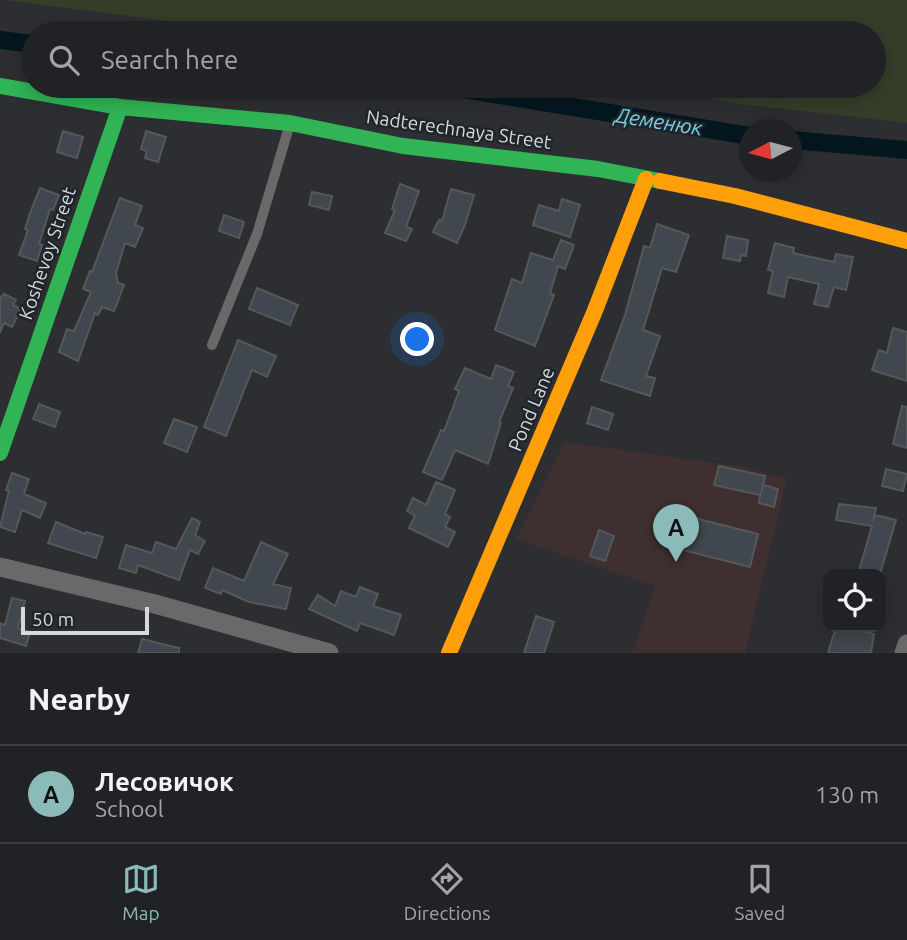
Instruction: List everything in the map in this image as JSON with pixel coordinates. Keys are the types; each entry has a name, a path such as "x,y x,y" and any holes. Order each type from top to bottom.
{"street":[{"name":"Nadterechnaya Street","path":"0,86 21,90"},
{"name":"Nadterechnaya Street","path":"69,98 121,107 290,123 403,146 598,169 735,197 907,241"},
{"name":"Koshevoy Street","path":"0,453 121,107"},
{"name":"Pond Lane","path":"449,653 594,313 646,178"},
{"path":"0,567 155,604 329,653"},
{"path":"904,653 907,644"}],"lane":[{"path":"212,345 257,234 290,123"}],"shaded area":[{"path":"565,442 744,467 787,479 745,653 632,653 655,586 516,539"}],"green space":[{"path":"4,0 907,0 907,123 731,103 710,98 886,98 886,21 168,21"}],"building":[{"path":"63,131 83,137 77,158 57,152"},
{"path":"146,131 166,137 158,162 145,158 147,151 141,149"},
{"path":"400,184 419,191 406,227 412,229 406,241 385,233 395,210 392,209"},
{"path":"40,188 59,195 53,210 50,209 39,244 42,245 37,261 19,255"},
{"path":"451,189 474,195 457,243 433,232 439,220 442,221"},
{"path":"312,192 332,196 329,210 309,205"},
{"path":"120,198 142,206 135,225 143,228 135,247 125,243 116,273 118,283 124,285 114,311 102,307 98,315 95,313 78,361 59,352 67,329 74,331 91,292 83,289"},
{"path":"562,199 580,205 570,237 533,225 539,205 559,211"},
{"path":"224,215 244,222 239,238 219,231"},
{"path":"657,224 689,235 676,272 662,268 643,330 660,336 646,376 655,378 650,396 601,380 625,315 644,246 650,248"},
{"path":"727,236 748,240 746,256 741,255 740,261 723,258"},
{"path":"561,240 574,245 565,269 558,266 550,294 554,295 535,346 495,330 512,279 522,283 531,253 553,260"},
{"path":"775,243 794,248 793,253 834,262 836,254 853,257 846,290 834,287 828,307 814,304 819,284 788,277 784,297 768,293 773,271 768,270"},
{"path":"257,288 298,305 290,325 249,309"},
{"path":"4,294 16,300 13,305 21,309 12,327 4,323 0,333 0,298"},
{"path":"893,328 907,332 907,381 872,370 879,350 887,353"},
{"path":"238,340 276,356 267,377 252,370 226,436 204,427"},
{"path":"496,365 514,372 508,386 513,388 499,422 501,423 488,464 455,450 442,480 423,472 441,430 444,431 459,391 455,389 465,368 491,379"},
{"path":"39,404 60,412 55,427 33,419"},
{"path":"902,406 907,407 907,448 893,444"},
{"path":"592,407 613,414 608,430 587,423"},
{"path":"174,419 197,427 187,452 164,443"},
{"path":"719,466 765,476 763,485 778,489 774,507 759,503 760,495 714,485"},
{"path":"886,469 907,474 903,491 882,486"},
{"path":"12,473 29,479 24,494 46,503 40,518 22,510 15,532 0,527 9,491 6,490"},
{"path":"436,482 455,490 445,514 450,517 445,527 455,532 448,547 409,528 415,516 407,511 413,498 426,505"},
{"path":"839,504 876,508 873,521 875,515 896,520 881,569 859,569 872,526 836,520"},
{"path":"687,516 758,534 750,567 679,549"},
{"path":"192,518 200,522 195,535 205,541 198,554 190,550 179,580 138,565 136,573 119,568 126,545 152,553 156,542 176,549"},
{"path":"56,522 85,534 86,532 103,537 96,558 48,543"},
{"path":"599,530 614,536 605,561 590,556"},
{"path":"261,542 288,554 273,584 291,588 286,609 249,602 222,590 221,594 205,588 213,568 244,581"},
{"path":"360,587 378,594 373,606 401,615 394,635 360,623 357,631 309,609 318,595 335,606 341,591 356,597"},
{"path":"12,598 25,601 18,628 30,632 26,646 0,638 0,623 5,625"},
{"path":"536,616 554,622 544,653 524,653"},
{"path":"834,632 874,634 871,653 828,653"},
{"path":"142,639 179,648 179,653 138,653"}],"waterway":[{"name":"Деменюк","path":"0,40 21,43"},
{"name":"Деменюк","path":"518,98 739,134"},
{"name":"Деменюк","path":"802,141 907,150"}],"traffic: fast":[{"path":"0,86 21,90"},
{"path":"69,98 120,107 290,123 403,146 598,169 660,181"},
{"path":"0,453 120,107"}],"traffic: slow":[{"path":"449,653 594,313 646,179"},
{"path":"660,181 735,196 907,241"}],"place":[{"name":"Лесовичок","path":"676,562"}]}
